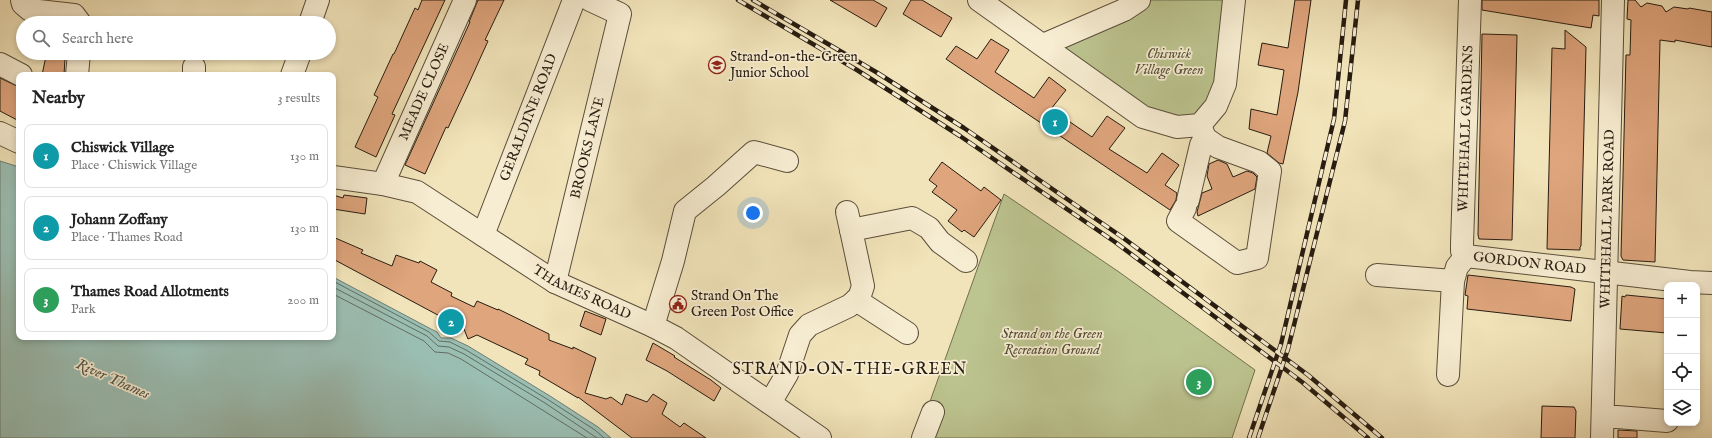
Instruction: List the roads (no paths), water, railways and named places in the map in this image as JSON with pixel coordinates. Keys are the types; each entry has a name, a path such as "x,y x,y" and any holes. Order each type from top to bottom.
{"street":[{"path":"22,0 23,4 30,10 75,16"},
{"path":"312,16 318,0"},
{"name":"MEADE CLOSE","path":"383,184 465,0"},
{"name":"GERALDINE ROAD","path":"483,235 574,0"},
{"path":"979,0 1142,118 1177,127 1202,131 1218,147 1259,162 1270,171 1257,258 1237,263 1178,221 1187,204 1201,145 1202,131 1216,106 1225,84 1234,0"},
{"path":"1043,45 1124,10 1139,0"},
{"name":"WHITEHALL GARDENS","path":"1466,256 1462,251 1462,244 1470,0"},
{"name":"WHITEHALL PARK ROAD","path":"1603,427 1613,0"},
{"name":"BROOKS LANE","path":"555,282 606,5"},
{"path":"77,72 78,60"},
{"path":"293,72 297,60"},
{"path":"0,64 16,72"},
{"path":"0,133 16,141"},
{"path":"653,326 673,261 685,211 754,152 787,161"},
{"name":"THAMES ROAD","path":"336,177 383,184 417,192 555,282 653,326 676,338 820,438"},
{"path":"770,403 787,374 800,335 809,325 849,306 858,298 863,286 849,221 912,218 929,228 940,242 966,261"},
{"path":"1448,375 1453,281 1456,267 1466,256"},
{"name":"GORDON ROAD","path":"1466,256 1690,282 1712,283"},
{"path":"1377,275 1453,281"},
{"path":"856,300 907,336"},
{"path":"923,438 933,412"},
{"path":"1603,427 1617,416 1664,422"}],"water":[{"name":"River Thames","path":"0,161 16,166 16,340 336,340 336,279 437,332 441,338 451,338 468,346 550,396 598,427 611,438 0,438"}],"railway":[{"path":"738,0 857,70 960,136 1115,242 1302,382 1368,438"},
{"path":"753,0 876,72 964,128 1122,237 1308,375 1382,438"},
{"path":"1249,438 1281,344 1334,119 1346,0"},
{"path":"1258,438 1288,349 1345,121 1358,0"}],"place":[{"name":"Strand-on-the-Green Junior School","path":"717,65"},
{"name":"Chiswick Village","path":"1055,122"},
{"name":"Strand On The Green Post Office","path":"678,304"},
{"name":"Johann Zoffany","path":"451,322"},
{"name":"Thames Road Allotments","path":"1199,382"}],"district":[{"name":"STRAND-ON-THE-GREEN","path":"850,370"}],"park label":[{"name":"Chiswick Village Green","path":"1169,62"},
{"name":"Strand on the Green Recreation Ground","path":"1052,342"}]}
